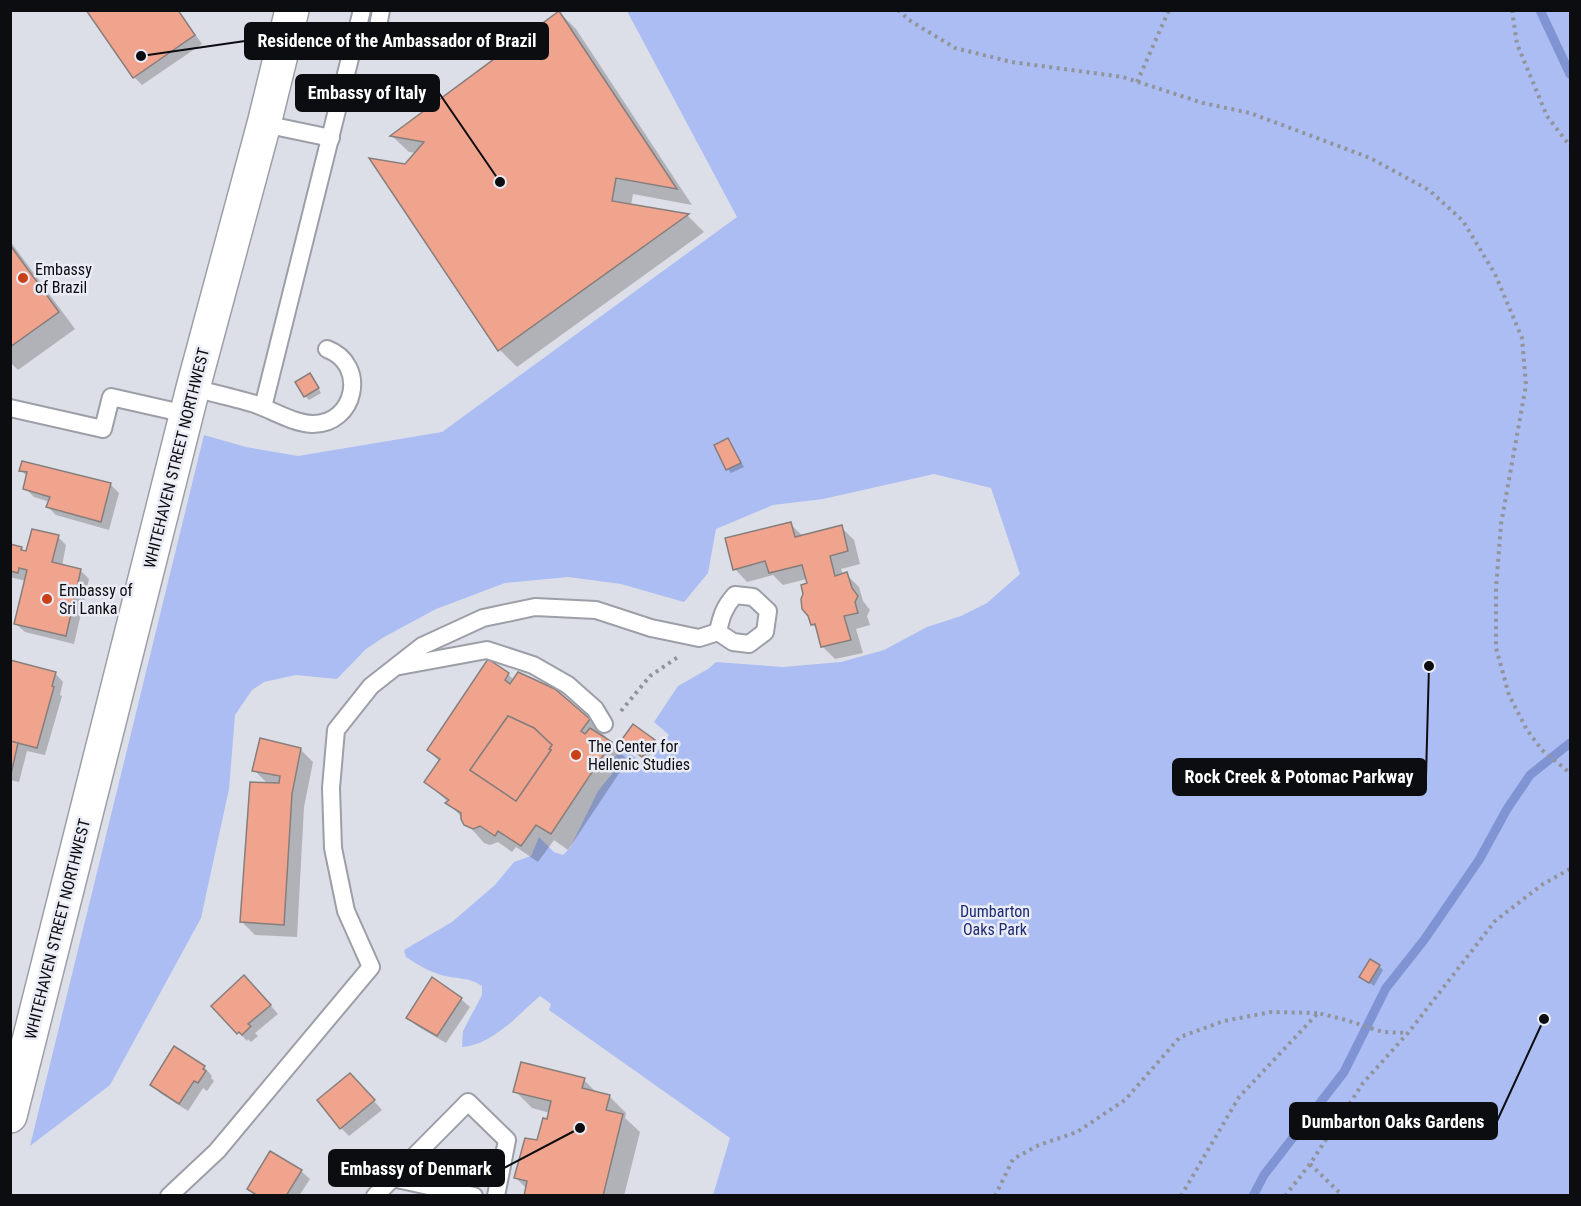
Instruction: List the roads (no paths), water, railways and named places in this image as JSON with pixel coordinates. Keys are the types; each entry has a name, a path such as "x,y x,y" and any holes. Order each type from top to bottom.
{"street":[{"name":"WHITEHAVEN STREET NORTHWEST","path":"10,1116 189,401 292,10"}],"lane":[{"path":"263,407 362,10"},
{"path":"376,37 381,10"},
{"path":"264,123 331,138"},
{"path":"10,408 104,429 111,397 189,401 263,407 301,422 315,424 333,420 347,408 353,388 351,371 344,359 327,349"},
{"path":"170,1196 217,1151 370,967 346,911 333,848 330,788 336,730 371,686 422,646 483,618 535,607 596,610 651,628 699,638 718,632"},
{"path":"396,667 487,650 533,665 568,686 595,709 604,724"},
{"path":"375,1196 468,1102 507,1140 496,1196"},
{"path":"392,1178 474,1196"}],"waterway":[{"path":"1540,10 1570,74"},
{"path":"1253,1196 1264,1175 1344,1072 1386,988 1424,940 1479,860 1507,809 1530,775 1570,743"}],"place":[{"name":"Residence of the Ambassador of Brazil","path":"141,56"},
{"name":"Embassy of Italy","path":"500,182"},
{"name":"Embassy of Brazil","path":"23,278"},
{"name":"Embassy of Sri Lanka","path":"47,599"},
{"name":"Rock Creek & Potomac Parkway","path":"1429,666"},
{"name":"The Center for Hellenic Studies","path":"576,755"},
{"name":"Dumbarton Oaks Gardens","path":"1544,1019"},
{"name":"Embassy of Denmark","path":"580,1128"}],"park label":[{"name":"Dumbarton Oaks Park","path":"995,920"}]}
